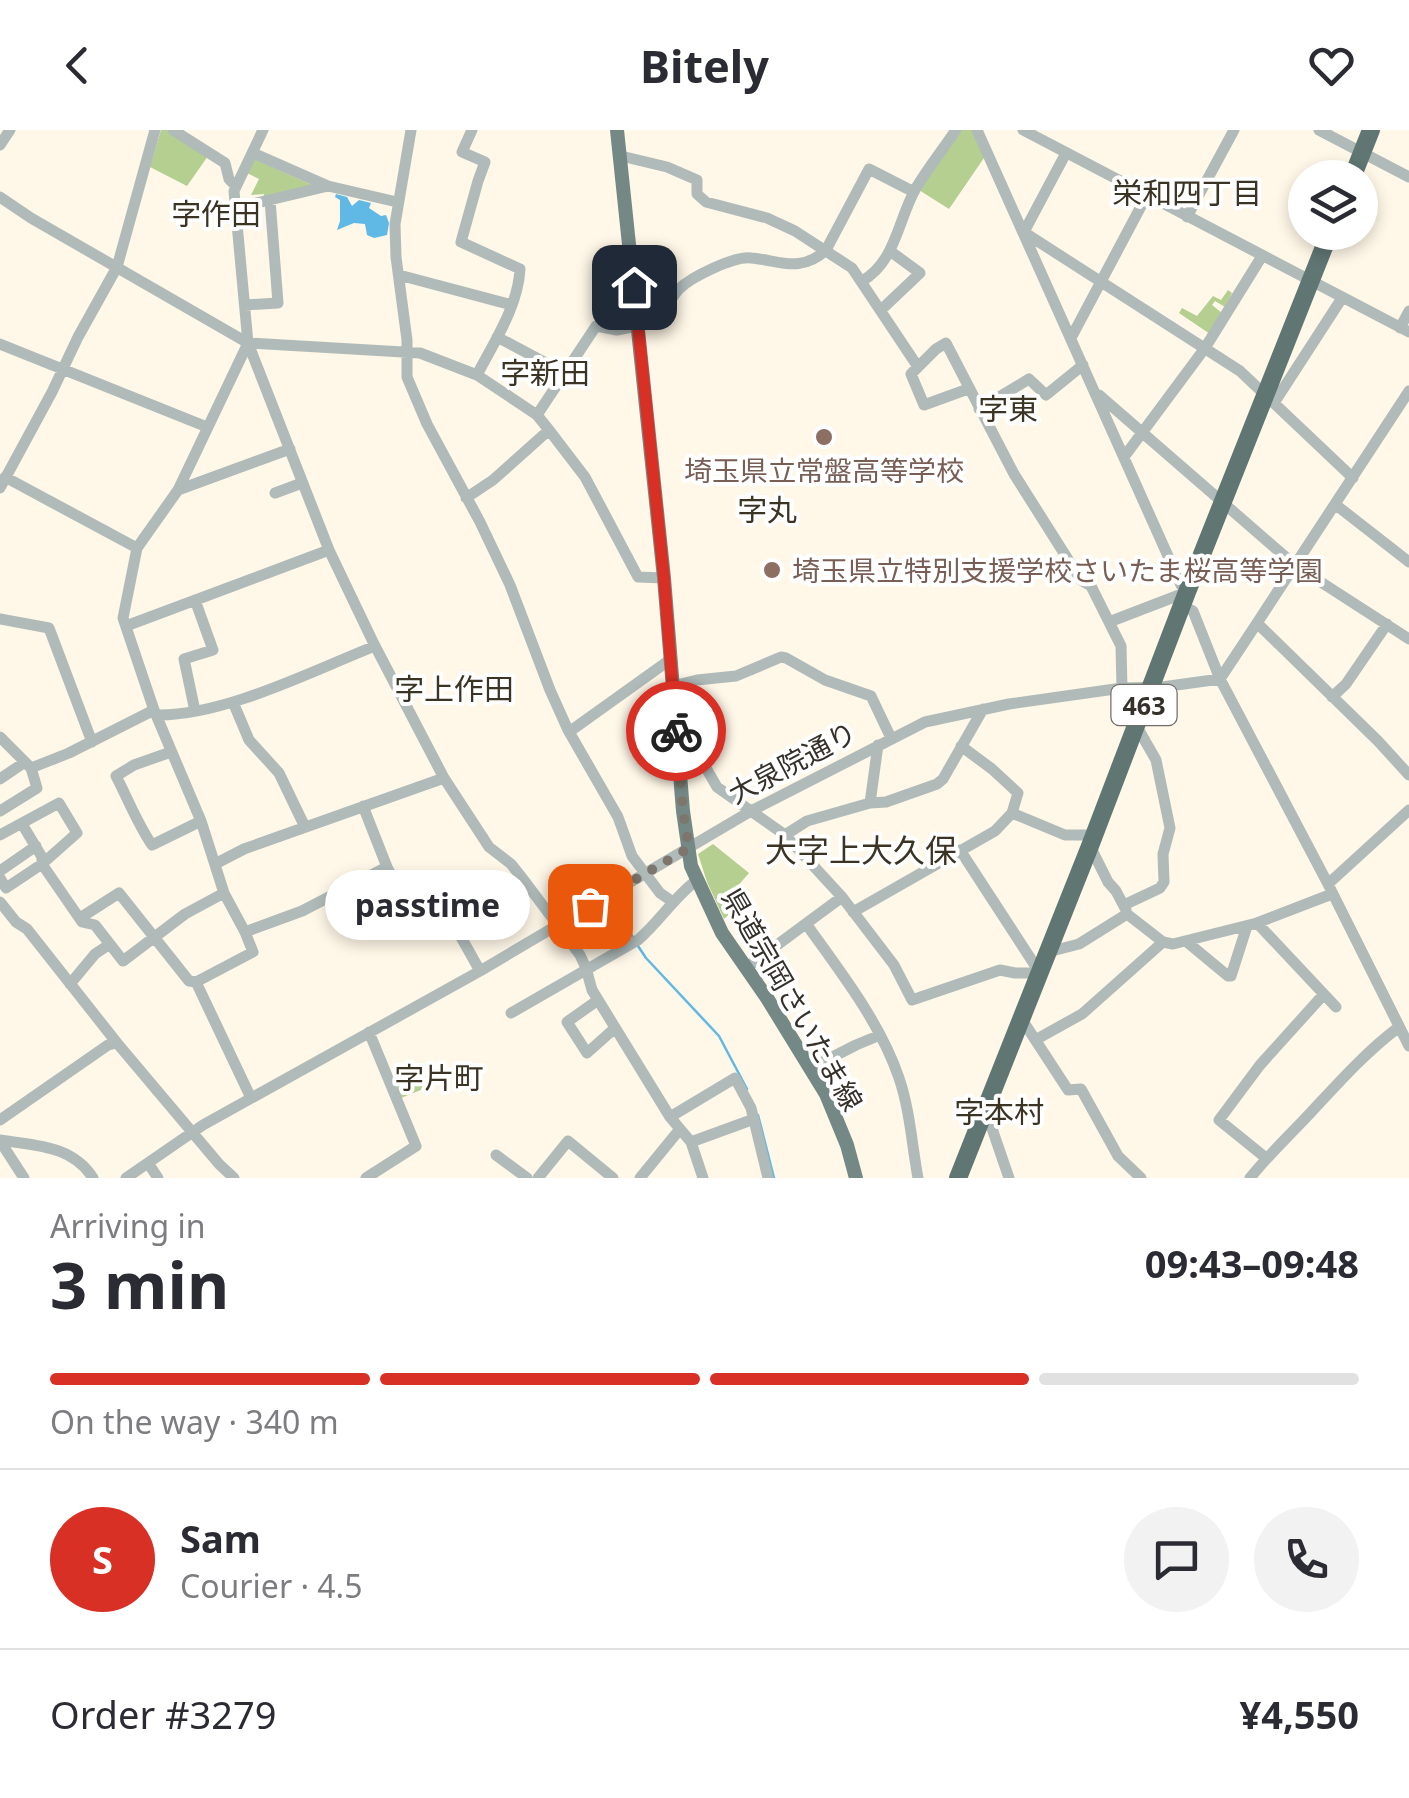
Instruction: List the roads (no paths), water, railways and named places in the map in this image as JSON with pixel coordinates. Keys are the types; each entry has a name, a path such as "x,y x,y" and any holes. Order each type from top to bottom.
{"highway":[{"path":"1359,160 1371,130"},
{"name":"463","path":"958,1178 1184,598 1269,399 1323,250"}],"main road":[{"name":"県道宗岡さいたま線","path":"617,130 691,866 722,932 811,1068 839,1123 856,1178"}],"street":[{"path":"0,146 10,130"},
{"path":"137,548 3,482 117,268 155,130"},
{"path":"174,130 226,163 229,179 235,185"},
{"path":"263,130 235,185 248,344 328,550 444,778 489,847 511,864 580,956 592,990 670,1117 691,1142 704,1178"},
{"path":"411,130 395,224 407,377 510,586 569,732 618,817 632,856 660,893 672,902"},
{"path":"472,130 462,152 485,162 461,242 520,270 512,305 478,375"},
{"path":"862,281 890,251 914,192 956,130"},
{"path":"978,130 1220,678 1405,1035 1354,1066 1250,1178"},
{"path":"1023,130 1404,330 1409,312"},
{"path":"1188,217 1234,130"},
{"path":"1320,130 1409,177"},
{"path":"253,153 328,186 398,202"},
{"path":"1024,232 1066,153"},
{"path":"620,156 667,167 697,180 697,194 706,202 767,218 795,230 852,268 918,367"},
{"path":"537,414 596,326 618,330 656,322 680,288 722,264 748,257 788,266 820,256 870,169 914,192"},
{"path":"236,208 328,186"},
{"path":"1071,338 1147,196"},
{"path":"0,197 248,344 420,353 478,375 537,414 550,430 586,477 638,577 664,578"},
{"path":"245,305 278,303 270,200"},
{"path":"1024,232 1240,372 1354,478"},
{"path":"881,310 920,272 890,251"},
{"path":"1124,457 1205,348 1262,256"},
{"path":"398,275 512,305"},
{"path":"1269,399 1342,298"},
{"path":"497,337 565,373"},
{"path":"968,389 924,405 911,374 946,343 1014,474 1081,580 1091,586 1120,646 1122,688"},
{"path":"0,344 208,427"},
{"path":"80,918 119,893 189,981 196,982 252,952 224,893 201,821 171,752 123,618 137,548 178,490 248,344"},
{"path":"979,409 1029,379 1046,395 1084,365"},
{"path":"1220,678 1409,391"},
{"path":"1096,392 1296,566 1409,639"},
{"path":"1397,410 1409,418"},
{"path":"466,498 494,480 550,430"},
{"path":"178,490 290,449"},
{"path":"275,493 302,483"},
{"path":"1336,505 1409,562"},
{"path":"126,626 328,550"},
{"path":"1108,622 1184,598"},
{"path":"195,600 212,650 184,659 195,711"},
{"path":"0,619 49,628 92,742"},
{"path":"1258,623 1409,775"},
{"path":"1332,698 1387,624"},
{"path":"0,779 28,765 70,754 156,712 176,716 234,702 375,646"},
{"path":"673,686 736,676 786,658 825,680 871,696 891,738"},
{"path":"569,732 670,659"},
{"name":"大泉院通り","path":"126,1178 251,1098 480,971 751,810 925,722 983,708 1220,678"},
{"path":"234,702 250,740 280,773 305,827"},
{"path":"785,835 806,821 886,802 937,784 983,708"},
{"path":"676,722 717,788 785,835 842,897 894,965 912,1000 1000,970 1040,973"},
{"path":"1048,952 1079,944 1164,882 1163,854 1170,828 1156,760 1136,724"},
{"path":"0,737 28,765 37,788 0,810"},
{"path":"870,803 878,745"},
{"path":"853,912 995,830 1012,813 1018,793 962,746"},
{"path":"171,752 116,776 152,845 201,821"},
{"path":"215,864 244,849 444,778"},
{"path":"0,836 59,804 77,833 42,864 6,888 0,875 36,846"},
{"path":"363,806 403,897 432,885 480,971"},
{"path":"1012,813 1065,835 1092,840 1108,882 1126,910 1164,942 1173,944 1252,925 1330,889 1409,810"},
{"path":"22,824 42,857 42,864 82,922 95,925 123,961 185,914 224,893"},
{"path":"960,850 1040,973"},
{"path":"245,932 302,910 387,867"},
{"path":"511,1013 635,942 697,880"},
{"path":"746,968 842,897"},
{"path":"0,902 27,929 117,1043 234,1178"},
{"path":"807,925 880,1035 901,1082 918,1178"},
{"path":"1187,942 1231,976 1252,925"},
{"path":"1252,925 1336,1007"},
{"path":"1036,1039 1082,1014 1164,942"},
{"path":"70,984 110,944"},
{"path":"196,982 251,1098"},
{"path":"1266,1158 1218,1120 1260,1065 1324,994"},
{"path":"598,1000 567,1022 587,1053 615,1028"},
{"path":"1022,1018 1068,1090 1081,1089 1118,1156 1141,1178"},
{"path":"366,1178 416,1146 369,1032"},
{"path":"811,1068 880,1035"},
{"path":"0,1120 117,1043"},
{"path":"670,1117 735,1078 754,1119 768,1178"},
{"path":"986,1109 1009,1178"},
{"path":"691,1142 754,1119"},
{"path":"640,1178 680,1129"},
{"path":"0,1140 24,1178"},
{"path":"0,1140 52,1148 73,1156 94,1178"},
{"path":"538,1178 568,1141 613,1178"},
{"path":"496,1155 527,1178"},
{"path":"148,1163 158,1178"}],"water":[{"path":"336,194 347,197 352,206 359,200 371,203 369,208 386,215 387,235 367,235 365,224 354,223 337,230 340,200"}],"waterway":[{"path":"614,906 634,939"},
{"path":"638,946 719,1036 747,1089"},
{"path":"758,1115 774,1178"}],"place":[{"name":"埼玉県立常盤高等学校","path":"824,437"},
{"name":"埼玉県立特別支援学校さいたま桜高等学園","path":"772,570"},
{"name":"passtime","path":"590,906"}],"district":[{"name":"栄和四丁目","path":"1187,192"},
{"name":"字作田","path":"216,213"},
{"name":"字新田","path":"545,372"},
{"name":"字東","path":"1008,408"},
{"name":"字丸","path":"767,509"},
{"name":"字上作田","path":"454,688"},
{"name":"大字上大久保","path":"861,849"},
{"name":"字片町","path":"439,1077"},
{"name":"字本村","path":"999,1111"}]}
